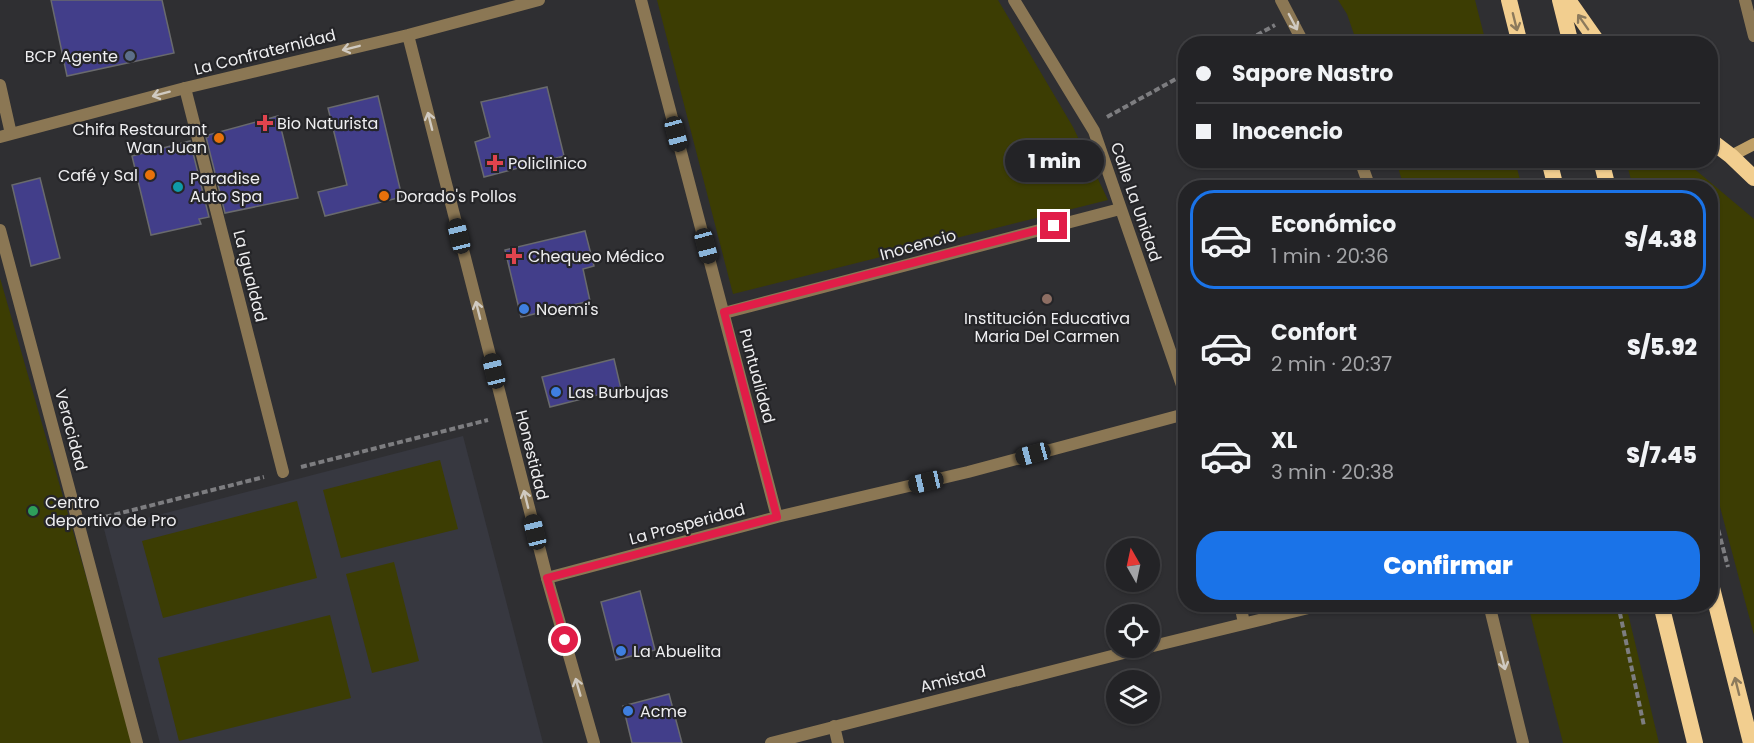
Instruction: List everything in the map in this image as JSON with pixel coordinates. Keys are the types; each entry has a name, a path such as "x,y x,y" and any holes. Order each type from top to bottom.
{"highway":[{"path":"1509,0 1518,36"},
{"path":"1560,0 1569,36"},
{"path":"1568,0 1593,36"},
{"path":"1718,146 1754,178"},
{"path":"1663,612 1695,743"},
{"path":"1718,612 1751,743"}],"main road":[{"path":"1731,156 1754,144"}],"street":[{"name":"La Confraternidad","path":"6,136 185,88 538,0"},
{"name":"Puntualidad","path":"641,0 777,517"},
{"name":"Calle La Unidad","path":"1014,0 1090,126 1178,374"},
{"path":"1281,0 1300,36"},
{"path":"1745,0 1754,36"},
{"name":"Honestidad","path":"408,34 547,578 594,743"},
{"path":"0,85 6,136"},
{"name":"La Igualdad","path":"185,88 283,472"},
{"name":"Inocencio","path":"724,312 1120,208"},
{"name":"Veracidad","path":"0,230 137,743"},
{"name":"La Prosperidad","path":"547,578 777,517 968,472 1178,416"},
{"path":"1242,612 1244,622"},
{"path":"1160,644 1289,612"},
{"path":"1491,612 1523,743"},
{"name":"Amistad","path":"771,743 1106,657"},
{"path":"834,726 838,743"}],"path":[{"path":"1256,36 1290,17"},
{"path":"1090,126 1178,78"},
{"path":"1718,532 1725,558"},
{"path":"1620,612 1644,726"}],"shaded area":[{"path":"657,0 998,0 1073,127 1108,200 733,294"},
{"path":"1338,0 1475,0 1484,36 1355,36 1347,14"},
{"path":"1398,168 1517,168 1520,180 1402,180"},
{"path":"1628,168 1693,168 1708,180 1631,180"},
{"path":"1718,189 1754,219 1754,635 1718,499"},
{"name":"Centro deportivo de Pro","path":"0,278 134,743 0,743"},
{"path":"463,436 543,743 160,743 104,529"},
{"path":"440,460 458,529 341,558 323,490"},
{"path":"297,501 317,578 163,618 142,541"},
{"path":"394,562 419,661 372,673 346,574"},
{"path":"1530,612 1628,612 1659,743 1563,743"},
{"path":"330,615 351,698 179,741 158,658"}],"building":[{"path":"51,0 162,0 174,53 67,76"},
{"path":"547,87 564,156 484,177 475,142 490,137 481,102"},
{"path":"378,96 402,197 325,216 318,192 347,185 328,108"},
{"path":"278,116 298,198 225,213 206,137"},
{"path":"190,141 209,217 199,219 201,224 151,235 132,156"},
{"path":"40,178 60,258 31,266 12,185"},
{"path":"585,231 594,266 583,269 590,301 521,317 505,250"},
{"path":"614,359 621,389 550,407 542,377"},
{"path":"640,591 655,650 616,660 601,602"},
{"path":"669,694 682,743 632,743 623,706"}],"place":[{"name":"BCP Agente","path":"130,56"},
{"name":"Bio Naturista","path":"265,123"},
{"name":"Chifa Restaurant Wan Juan","path":"219,138"},
{"name":"Policlinico","path":"495,163"},
{"name":"Café y Sal","path":"150,175"},
{"name":"Paradise Auto Spa","path":"178,187"},
{"name":"Dorado's Pollos","path":"384,196"},
{"name":"Chequeo Médico","path":"514,256"},
{"name":"Institución Educativa Maria Del Carmen","path":"1047,299"},
{"name":"Noemi's","path":"524,309"},
{"name":"Las Burbujas","path":"556,392"},
{"name":"Centro deportivo de Pro","path":"33,511"},
{"name":"La Abuelita","path":"621,651"},
{"name":"Acme","path":"628,711"}],"route":[{"path":"565,640 547,578 777,517 724,312 1054,226"}]}
